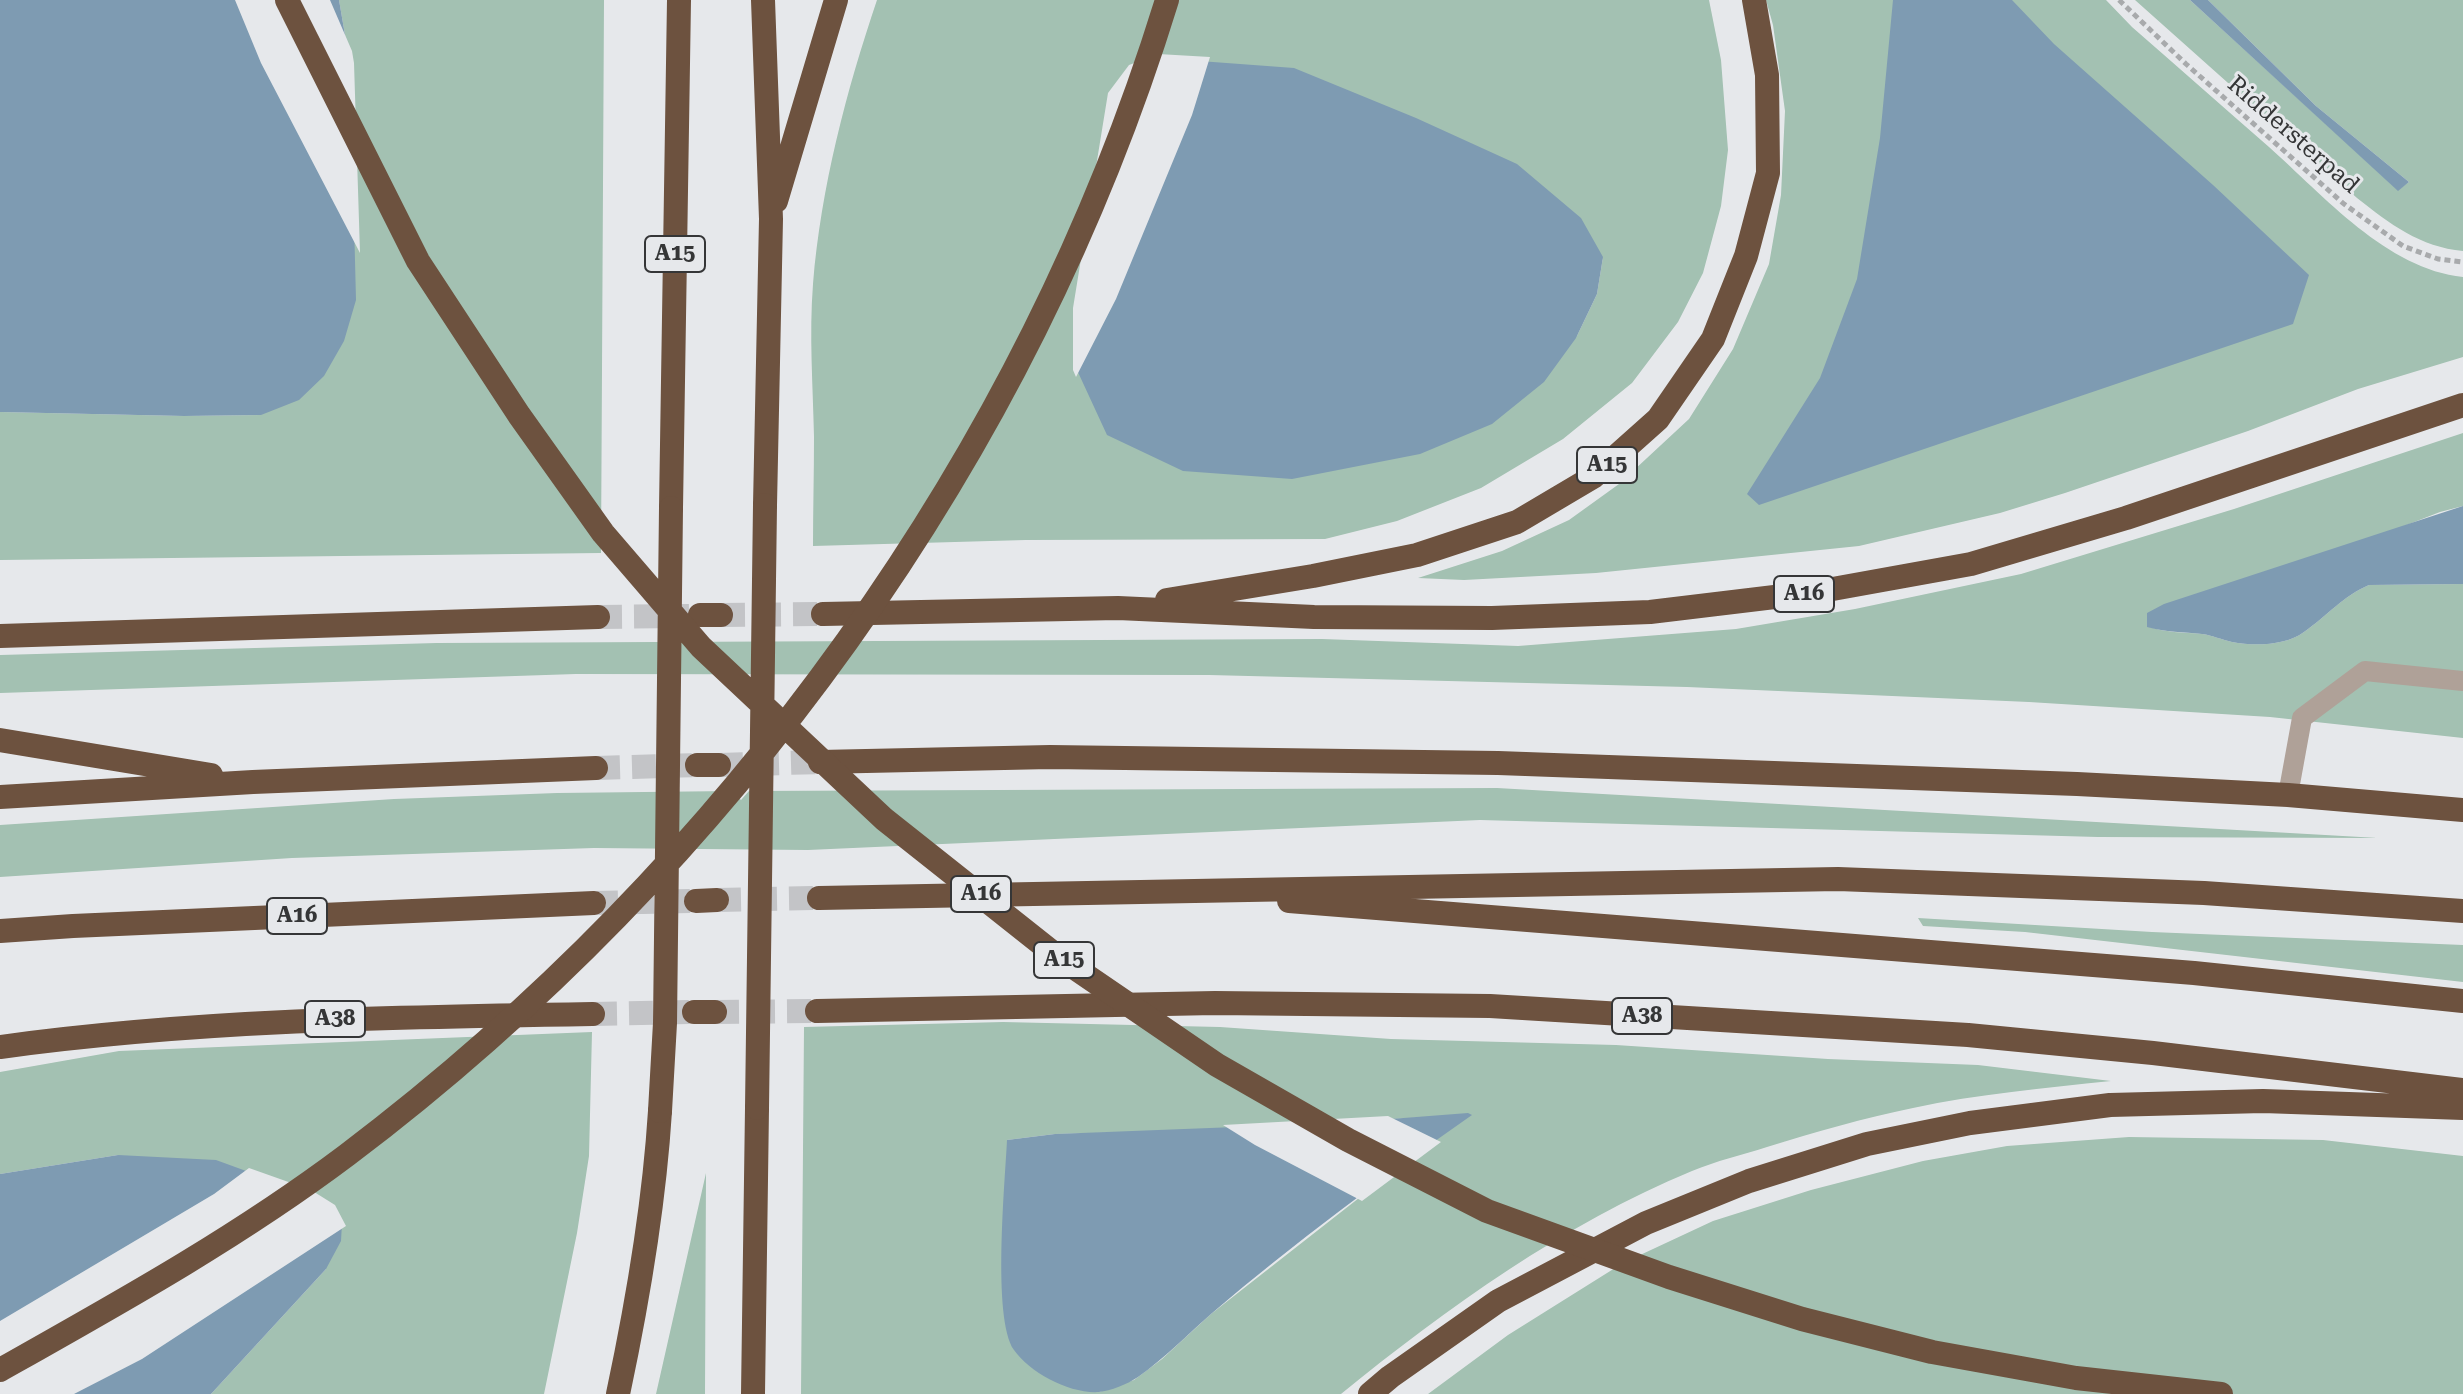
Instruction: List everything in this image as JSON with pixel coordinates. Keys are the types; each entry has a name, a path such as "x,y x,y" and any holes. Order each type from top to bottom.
{"highway":[{"name":"A15","path":"287,0 418,261 519,415 603,533 701,647 861,798 1053,953 1217,1065 1348,1140 1487,1211 1669,1277 1802,1319 1903,1345 2076,1378 2221,1394"},
{"name":"A15","path":"618,1394 644,1260 656,1174 665,1023 679,0"},
{"path":"753,1394 771,219 763,0"},
{"path":"771,219 836,0"},
{"path":"0,1370 245,1228 347,1155 461,1064 545,986 627,906 719,805 826,671 894,573 972,445 1038,322 1093,202 1167,0"},
{"name":"A15","path":"1118,608 1313,576 1417,555 1517,522 1593,477 1658,419 1713,339 1746,256 1768,173 1767,75 1754,0"},
{"name":"A16","path":"823,614 1118,608 1314,617 1492,618 1650,612 1816,592 1971,564 2126,518 2463,405"},
{"path":"0,633 598,617"},
{"path":"0,740 253,782"},
{"path":"820,762 1050,757 1482,763 2077,784 2288,795 2463,810"},
{"path":"0,797 253,782 596,768"},
{"name":"A16","path":"819,898 1838,879 2204,893 2463,911"},
{"name":"A16","path":"1143,890 2131,968 2463,1001"},
{"name":"A16","path":"0,931 594,903"},
{"name":"A38","path":"817,1011 1215,1003 1490,1006 1968,1035 2153,1053 2463,1090"},
{"name":"A38","path":"0,1047 77,1036 354,1018 593,1014"},
{"path":"1370,1394 1498,1301 1646,1223 1749,1181 1867,1144 1970,1123 2110,1105 2263,1101 2463,1108"}],"lane":[{"path":"2288,795 2302,718 2365,671 2463,681"}],"path":[{"name":"Riddersterpad","path":"2119,0 2186,64 2344,204 2403,246 2438,259 2463,262"}],"green space":[{"path":"339,0 604,0 601,553 0,560 0,412 261,415 350,64"},
{"path":"877,0 1709,0 1721,60 1728,150 1721,206 1703,273 1678,322 1632,383 1563,439 1481,488 1397,521 1325,539 1026,540 813,546 813,284 829,176 845,105","holes":["1603,257 1597,294 1576,338"]},
{"path":"1766,0 2106,0 2132,27 2358,227 2408,260 2435,271 2463,277 2463,357 2358,389 2248,431 2065,493 2000,513 1859,546 1596,573 1464,580 1418,578 1502,551 1569,520 1619,484 1689,419 1733,349 1769,264 1781,195 1785,111 1773,25"},
{"path":"2135,0 2190,0 2398,190 2409,182 2316,106 2208,0 2463,0 2463,251 2419,239 2369,208"},
{"path":"2463,433 2463,506 2440,512 2147,626 2241,643 2269,644 2296,637 2369,585 2463,584 2463,738 2270,717 2029,702 1687,687 1209,675 576,674 0,693 0,655 437,643 1322,639 1518,646 1736,629 1855,609 2021,574 2234,509"},
{"path":"1497,788 2378,838 2098,837 1480,820 808,850 594,848 292,858 0,877 0,825 394,799 732,791 741,800 749,791"},
{"path":"1918,918 2152,932 2463,945 2463,982 2025,932 1923,926"},
{"path":"1003,1022 1220,1027 1391,1039 1616,1045 1978,1065 2111,1081 1987,1095 1895,1112 1803,1136 1692,1171 1598,1216 1553,1242 1465,1299 1341,1394 801,1394 804,1027","holes":["1448,1116 1410,1158 1211,1314 1162,1359 1134,1380 1099,1392 1007,1140 1055,1134 1175,1131"]},
{"path":"592,1032 589,1156 577,1233 544,1394 211,1394 326,1269 118,1155 0,1174 0,1072 119,1051"},
{"path":"2129,1137 2323,1140 2463,1156 2463,1394 1428,1394 1508,1335 1623,1263 1713,1221 1811,1190 1923,1161 2007,1146"},
{"path":"706,1173 705,1394 656,1394"}],"water":[{"path":"0,0 339,0 350,64 356,300 344,341 324,376 299,400 261,415 0,412"},
{"path":"1893,0 2012,0 2054,44 2309,275 2293,324 1759,505 1747,494 1820,378 1857,279 1880,138"},
{"path":"2190,0 2208,0 2316,106 2409,182 2398,191"},
{"path":"1159,58 1294,68 1517,164 1581,218 1603,257 1597,294 1576,338 1544,382 1492,424 1420,454 1292,479 1183,471 1107,435 1077,370"},
{"path":"2463,506 2463,584 2369,585 2296,637 2269,644 2241,643 2147,627 2147,613 2164,604"},
{"path":"1472,1115 1307,1236 1129,1382 1099,1392 1076,1390 1040,1374 1014,1350 1007,1334 1002,1281 1007,1140 1055,1134 1339,1123"},
{"path":"118,1155 216,1160 309,1194 342,1223 341,1241 326,1269 211,1394 0,1394 0,1174"}],"pier":[{"path":"235,0 330,0 352,51 354,63 360,253 261,63"},
{"path":"1158,54 1210,57 1192,115 1116,299 1076,377 1073,370 1073,308 1108,93 1129,65"},
{"path":"1388,1116 1441,1142 1362,1201 1223,1125"},
{"path":"249,1168 311,1190 335,1205 346,1226 142,1359 74,1394 0,1394 0,1321 214,1194"}],"tunnel":[{"path":"721,615 823,614"},
{"path":"598,617 689,616"},
{"path":"719,765 820,762"},
{"path":"596,768 697,765"},
{"path":"717,900 819,898"},
{"path":"594,903 696,901"},
{"path":"715,1012 817,1011"},
{"path":"593,1014 694,1012"}]}
